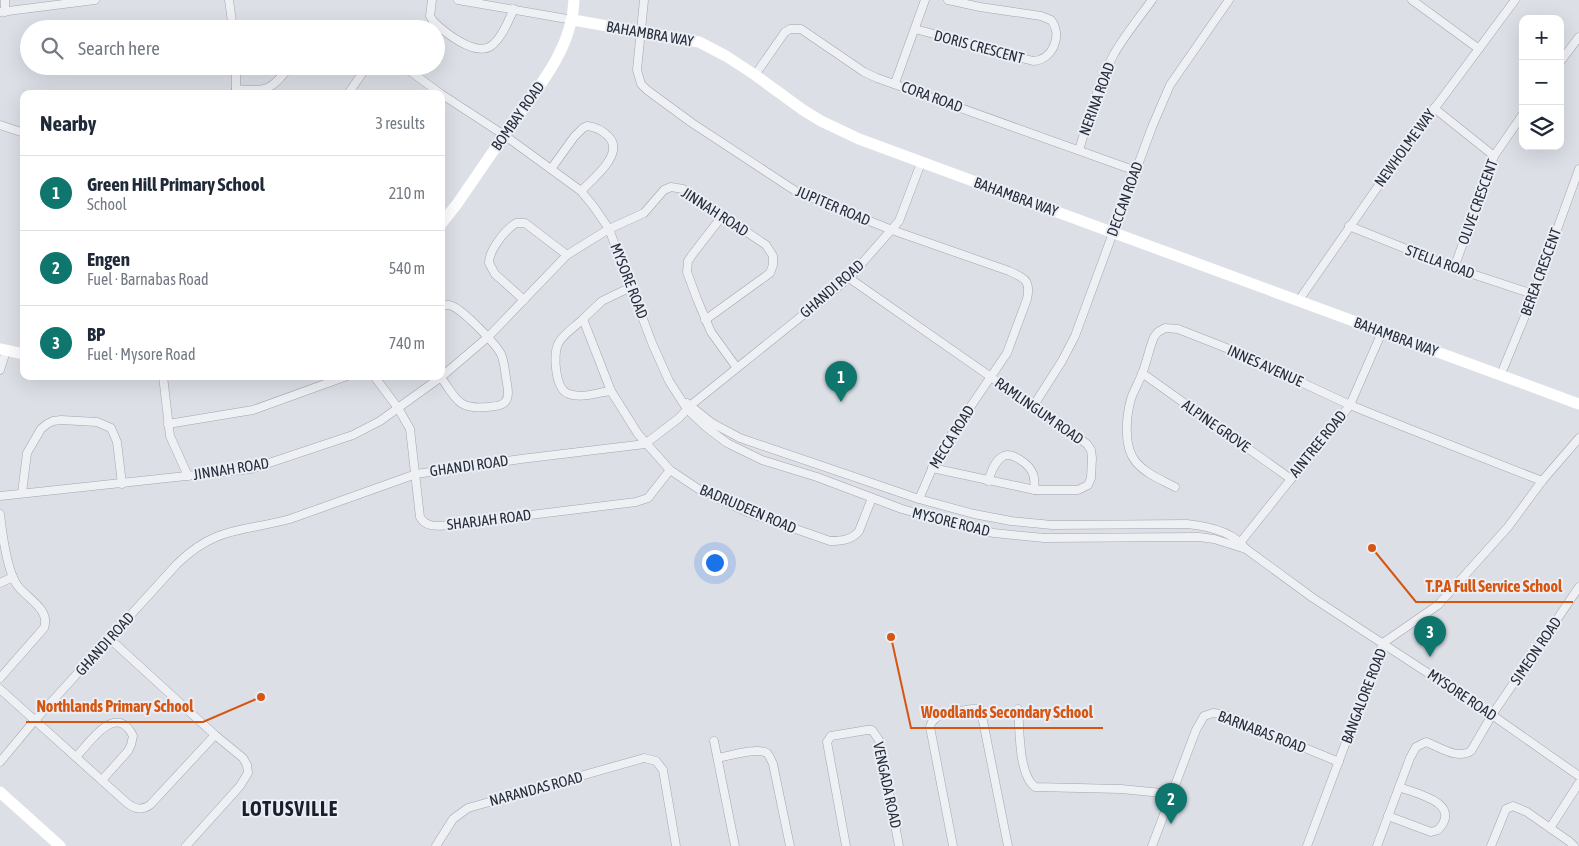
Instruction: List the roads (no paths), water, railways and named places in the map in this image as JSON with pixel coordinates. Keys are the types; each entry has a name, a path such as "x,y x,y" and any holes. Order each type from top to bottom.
{"street":[{"path":"5,0 3,12 95,0"},
{"path":"229,0 232,20"},
{"path":"432,0 430,16 432,20"},
{"name":"BAHAMBRA WAY","path":"458,0 501,3 514,9 699,42 756,75 821,121 859,139 1382,332 1502,374 1579,404"},
{"name":"BOMBAY ROAD","path":"445,219 554,64 564,46 573,20 574,0"},
{"name":"JUPITER ROAD","path":"644,0 637,70 641,84 692,123 797,192 892,230 1025,278 1029,292 1024,308 1007,353 991,378"},
{"path":"895,84 926,0"},
{"name":"DORIS CRESCENT","path":"915,29 1034,61 1045,59 1056,42 1056,28 1051,20 1041,16 948,0"},
{"name":"NERINA ROAD","path":"1079,150 1099,87 1107,69 1123,40 1152,0"},
{"name":"DECCAN ROAD","path":"1034,405 1069,349 1170,85 1229,0"},
{"path":"1412,0 1479,49"},
{"name":"NEWHOLME WAY","path":"1298,300 1434,108 1515,0"},
{"path":"445,30 467,46 478,49 487,48 496,41 514,9"},
{"name":"CORA ROAD","path":"756,75 785,32 796,28 810,33 864,72 1136,171"},
{"path":"1562,60 1579,37"},
{"path":"236,75 236,90"},
{"path":"254,90 268,88 284,75"},
{"path":"351,90 362,75"},
{"name":"MYSORE ROAD","path":"415,75 436,90"},
{"name":"MYSORE ROAD","path":"445,97 504,135 582,191 609,229 669,381 711,432 742,451 762,460 902,509 938,520 1016,536 1044,538 1199,537 1239,544"},
{"path":"1434,108 1494,156"},
{"name":"OLIVE CRESCENT","path":"1454,268 1490,172 1494,156 1519,120"},
{"path":"0,125 20,132"},
{"path":"551,169 578,131 587,126 599,129 614,143 614,152 582,191"},
{"name":"GHANDI ROAD","path":"0,762 35,720 177,564 195,547 206,541 237,529 272,524 290,519 416,474 645,444 679,418 687,405 737,368 849,278 899,221 921,163"},
{"name":"BEREA CRESCENT","path":"1502,374 1579,169"},
{"name":"JINNAH ROAD","path":"445,373 488,337 567,255 609,229 644,213 664,190 671,186 683,189 723,215 766,245 773,256 773,265 770,273 706,320"},
{"path":"723,215 692,255 687,266 689,279 706,320 718,343 737,368"},
{"path":"524,300 495,274 489,263 491,254 507,230 516,223 525,223 567,255"},
{"name":"STELLA ROAD","path":"1349,226 1454,268 1533,294"},
{"name":"RAMLINGUM ROAD","path":"849,278 1088,444 1091,450 1092,471 1090,482 1083,489 1035,490 932,468"},
{"path":"612,391 571,395 563,391 560,387 556,356 557,348 562,339 602,301 632,287"},
{"path":"442,380 458,401 468,407 496,406 504,403 508,389 501,354 488,337 457,309 445,305"},
{"name":"BADRUDEEN ROAD","path":"583,320 612,391 645,444 670,470 700,490 747,512 830,541 844,540 856,535 872,498"},
{"name":"INNES AVENUE","path":"1175,488 1141,467 1129,449 1129,409 1132,398 1150,347 1158,332 1165,328 1172,328 1234,351 1350,405 1542,481"},
{"name":"AINTREE ROAD","path":"1239,544 1350,405 1382,332"},
{"path":"0,370 3,350 20,353"},
{"name":"ALPINE GROVE","path":"1142,373 1291,478"},
{"name":"MECCA ROAD","path":"919,499 932,468 949,437 991,378"},
{"path":"164,380 168,424 174,446 188,476"},
{"path":"168,424 253,410 336,380"},
{"name":"SHARJAH ROAD","path":"377,380 398,408 410,429 420,517 426,524 439,526 636,502 648,498 670,470"},
{"name":"JINNAH ROAD","path":"0,496 251,469 369,429 436,380"},
{"name":"MYSORE ROAD","path":"687,405 712,423 740,438 919,499 974,514 1031,524 1187,524 1216,529 1313,598 1492,715 1579,776"},
{"path":"22,493 27,453 41,429 53,421 97,422 111,428 117,442 122,484"},
{"name":"BANGALORE ROAD","path":"1307,846 1383,643 1438,605 1508,527 1542,481 1579,438"},
{"path":"988,481 998,460 1008,454 1030,467 1033,473 1035,490"},
{"path":"0,514 13,578 21,591 45,615 45,624 0,678"},
{"path":"0,583 13,578"},
{"name":"SIMEON ROAD","path":"1399,787 1410,758 1419,744 1426,742 1454,753 1467,754 1474,748 1492,715 1579,587"},
{"path":"110,639 214,735 243,758 247,765 248,773 240,786 186,846"},
{"path":"0,689 132,807 138,809 150,805 214,735"},
{"path":"953,846 930,727 931,722 936,717 973,709 980,709 1008,846"},
{"path":"1018,709 1024,765 1029,781 1035,786 1041,788 1121,789 1172,794"},
{"name":"BARNABAS ROAD","path":"1152,846 1200,720 1208,714 1222,714 1339,762"},
{"path":"76,757 109,724 118,721 123,723 133,736 131,745 102,780"},
{"name":"VENGADA ROAD","path":"846,846 827,742 831,736 867,730 872,730 879,740 899,846"},
{"path":"714,741 734,846"},
{"path":"718,758 755,751 764,752 768,755 773,764 790,846"},
{"name":"NARANDAS ROAD","path":"436,846 453,819 468,808 644,758 652,759 660,764 666,777 676,846"},
{"path":"1550,828 1579,784"},
{"path":"1377,846 1388,816 1399,787 1434,800 1441,804 1445,813 1443,824 1438,830 1431,832 1388,816"},
{"path":"0,792 60,846"},
{"path":"1491,846 1504,814 1509,807 1516,806 1574,846"}],"place":[{"name":"Green Hill Primary School","path":"841,402"},
{"name":"T.P.A Full Service School","path":"1372,548"},
{"name":"Woodlands Secondary School","path":"891,637"},
{"name":"BP","path":"1430,657"},
{"name":"Northlands Primary School","path":"261,697"},
{"name":"Engen","path":"1171,824"}],"district":[{"name":"LOTUSVILLE","path":"290,809"}]}
